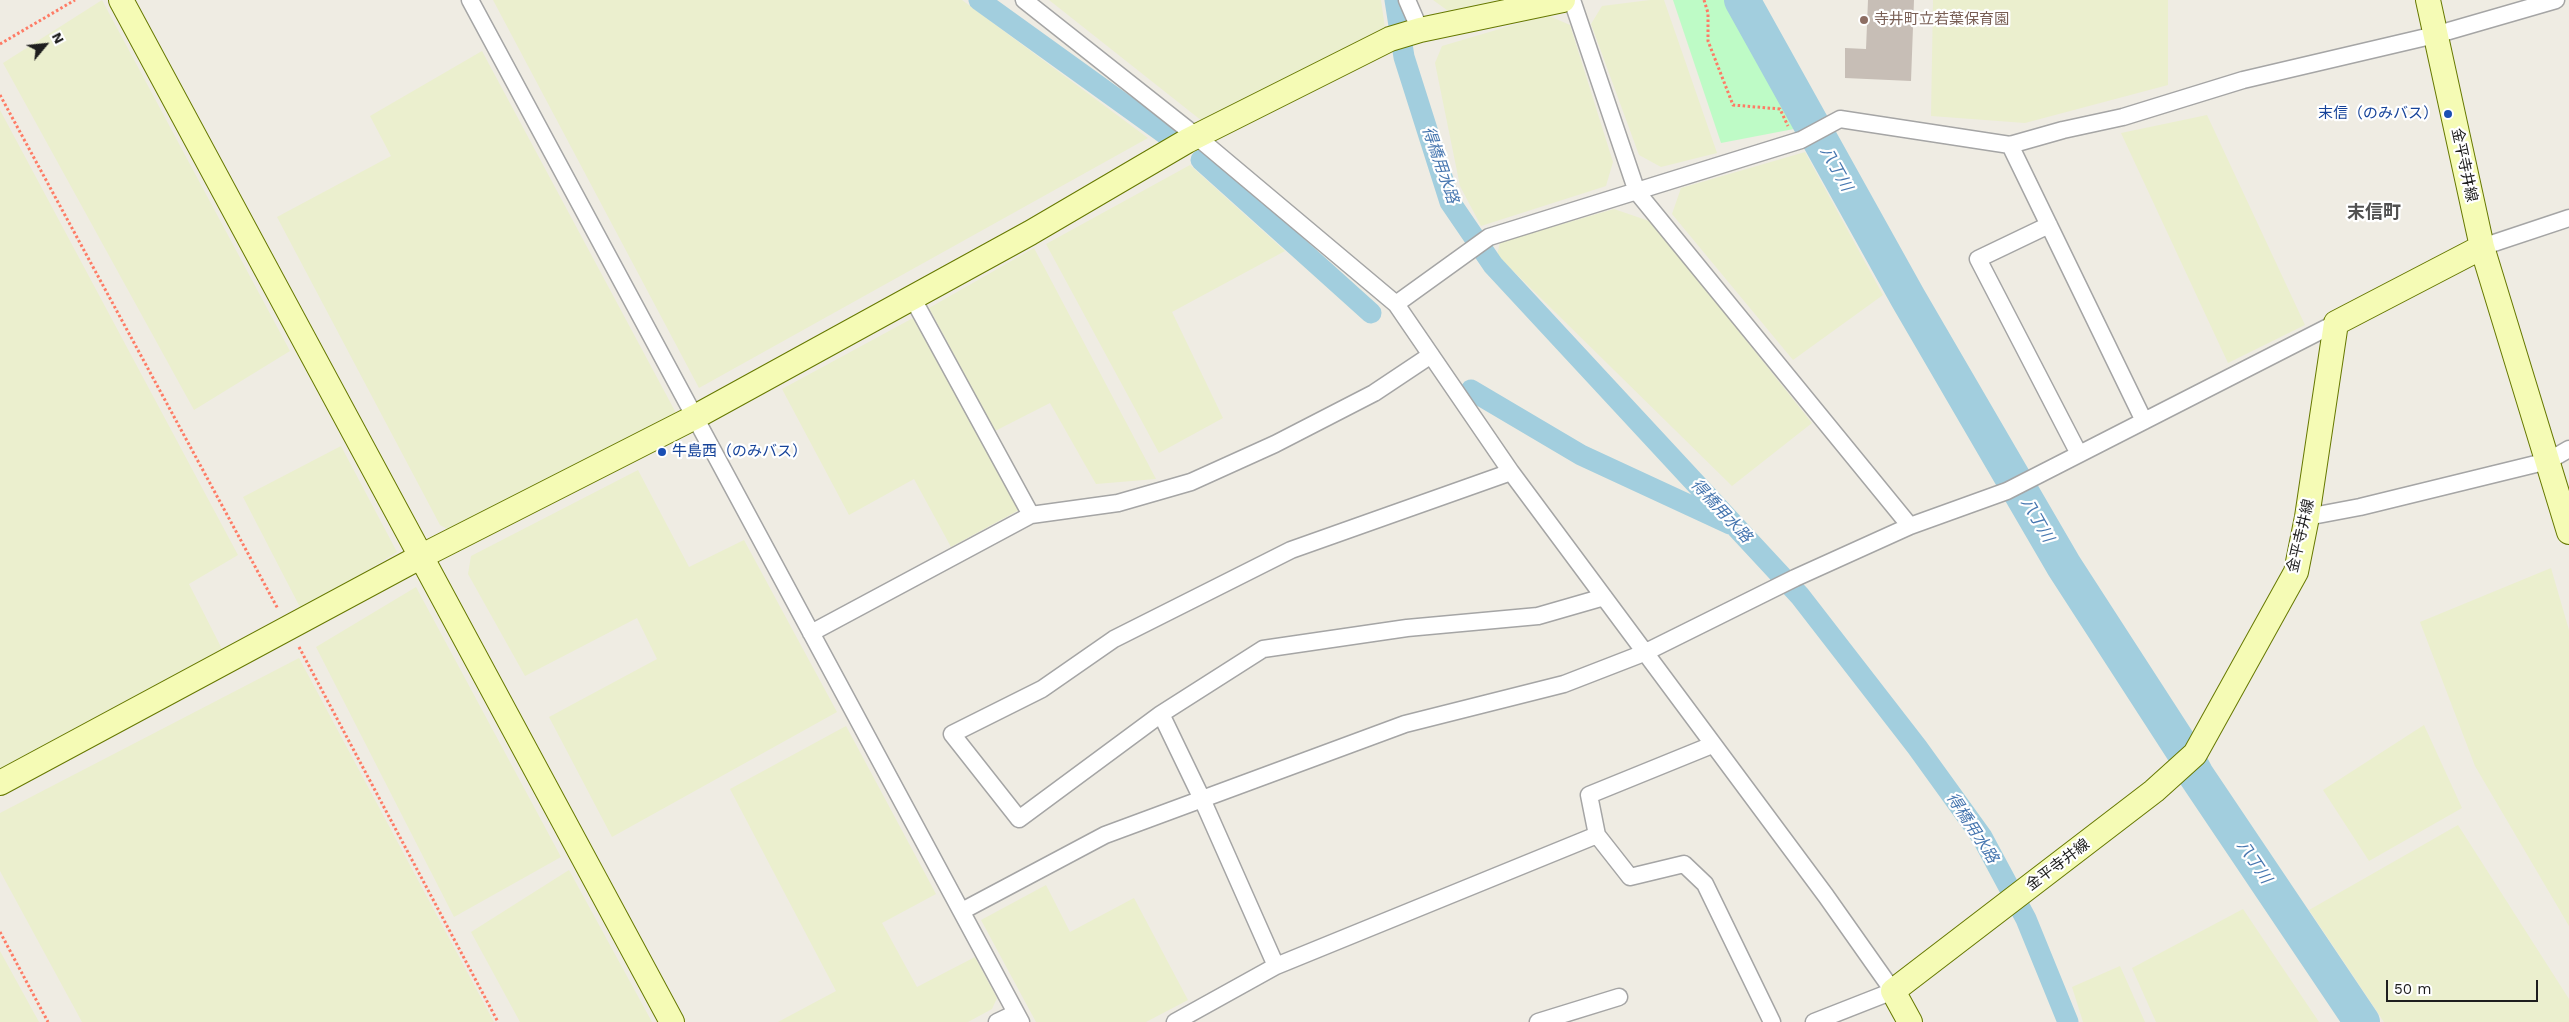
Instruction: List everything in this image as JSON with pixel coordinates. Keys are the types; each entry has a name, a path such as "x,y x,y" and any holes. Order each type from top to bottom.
{"street":[{"path":"122,0 420,557 672,1022"},
{"path":"470,0 1018,1017 996,1022"},
{"path":"1024,0 1183,143 1396,304 1511,472 1826,896 1893,991 1910,1022"},
{"path":"1407,0 1407,34"},
{"path":"0,783 420,557 695,417 1030,233 1183,143 1407,34 1563,0"},
{"path":"1572,0 1637,192 1910,526"},
{"name":"金平寺井線","path":"2428,0 2482,247 2569,532"},
{"path":"1396,304 1466,252 1489,238 1798,140 1840,119 2010,145 2063,130 2123,117 2243,80 2435,35 2556,0"},
{"path":"2010,145 2144,421"},
{"path":"962,911 1105,835 1405,724 1564,684 1644,653 1773,588 1910,526 2007,491 2482,247 2569,218"},
{"path":"2049,225 1978,260 2079,454"},
{"path":"912,297 1031,515"},
{"name":"金平寺井線","path":"1893,991 2154,791 2194,754 2296,572 2308,516 2336,323"},
{"path":"811,634 1031,515 1118,503 1192,482 1275,444 1374,393 1432,355"},
{"path":"2308,516 2360,507 2548,461 2569,449"},
{"path":"1511,472 1291,550 1114,639 1042,689 952,734 1019,819 1161,714 1263,649 1407,628 1538,616 1604,597"},
{"path":"1161,714 1202,799 1276,966"},
{"path":"1712,745 1590,795 1597,835 1630,877 1684,864 1705,884 1772,1022"},
{"path":"1175,1022 1276,966 1597,835"},
{"path":"1814,1022 1893,991"},
{"path":"1538,1022 1619,997"}],"path":[{"path":"0,44 75,0"},
{"path":"1704,0 1708,13 1708,41 1733,105 1780,108 1798,140"},
{"path":"0,95 498,1022"},
{"path":"0,932 48,1022"}],"green space":[{"path":"102,0 290,351 194,410 3,63"},
{"path":"493,0 962,0 1148,138 699,388"},
{"path":"1049,0 1381,0 1385,28 1202,121"},
{"path":"1433,0 1511,0 1451,13"},
{"path":"1664,0 1717,153 1661,167 1639,155 1591,24 1602,6"},
{"path":"1673,0 1728,0 1799,128 1721,143"},
{"path":"1933,0 2168,0 2168,85 2025,123 1931,116"},
{"path":"1547,15 1570,25 1613,162 1606,186 1481,226 1460,186 1435,63 1442,46"},
{"path":"482,51 676,413 458,535 440,525 277,217 391,156 370,116"},
{"path":"0,110 238,555 189,584 223,651 0,773"},
{"path":"2207,115 2305,325 2228,363 2121,133"},
{"path":"1805,152 1883,295 1793,360 1672,214 1681,188"},
{"path":"1190,165 1285,251 1172,312 1223,418 1159,453 1046,244"},
{"path":"1614,209 1652,222 1812,423 1732,486 1497,255 1500,242"},
{"path":"1034,248 1156,479 1096,484 1050,403 995,431 929,308"},
{"path":"913,318 1019,510 951,547 914,479 849,515 782,389"},
{"path":"341,446 397,552 302,611 243,497"},
{"path":"638,470 689,567 744,540 837,712 612,837 549,717 657,659 637,618 525,676 468,574 471,556"},
{"path":"2551,568 2569,630 2569,926 2475,766 2420,622"},
{"path":"416,587 561,857 454,917 316,647"},
{"path":"299,658 494,1022 82,1022 0,871 0,813"},
{"path":"2424,725 2462,808 2369,861 2323,790"},
{"path":"846,726 936,894 882,923 917,987 975,957 997,998 992,1009 968,1022 778,1022 836,991 730,789"},
{"path":"2458,825 2569,999 2569,1022 2384,1022 2309,910"},
{"path":"569,870 652,1022 520,1022 471,932"},
{"path":"1046,885 1070,932 1134,898 1188,1000 1146,1022 1036,1022 981,920"},
{"path":"2243,909 2319,1022 2156,1022 2132,968"},
{"path":"0,951 39,1022 0,1022"},
{"path":"2120,966 2145,1022 2083,1022 2072,987"}],"building":[{"path":"1868,0 1914,0 1911,81 1845,78 1845,48 1866,49"}],"waterway":[{"path":"979,0 1168,136"},
{"name":"得橋用水路","path":"1395,0 1404,57 1450,202 1493,265 1800,596 1917,747 1982,837 2026,919 2068,1022"},
{"name":"八丁川","path":"1742,0 1908,298 2064,566 2183,750 2196,775 2362,1022"},
{"path":"1201,160 1371,313"},
{"path":"1471,390 1581,455 1730,524"}],"place":[{"name":"寺井町立若葉保育園","path":"1864,20"},
{"name":"末信（のみバス）","path":"2448,114"},
{"name":"牛島西（のみバス）","path":"662,452"}],"district":[{"name":"末信町","path":"2374,213"}]}
